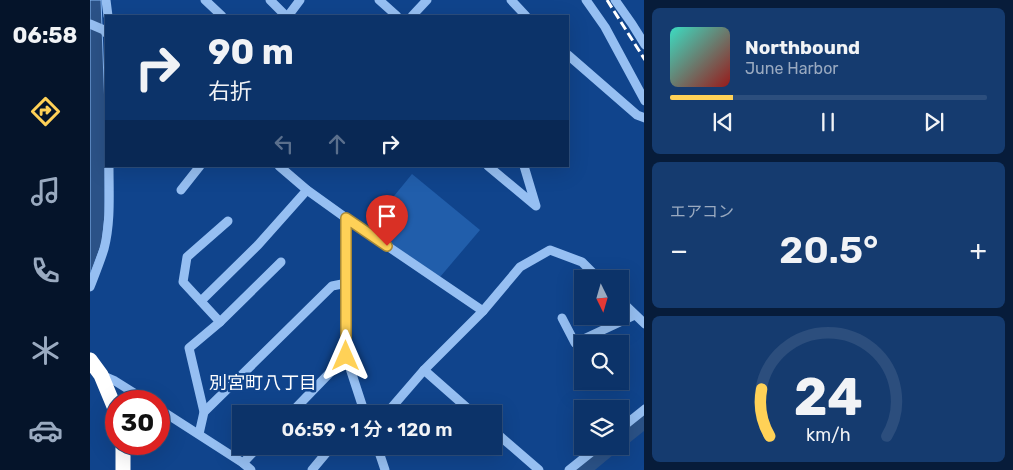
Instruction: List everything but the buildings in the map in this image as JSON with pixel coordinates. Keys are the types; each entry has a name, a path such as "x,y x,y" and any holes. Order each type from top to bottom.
{"highway":[{"path":"90,360 101,374 107,390"},
{"path":"122,455 123,470"}],"street":[{"path":"106,0 108,15"},
{"path":"205,0 221,15"},
{"path":"270,0 286,15"},
{"path":"288,15 300,0"},
{"path":"379,0 396,15"},
{"path":"413,15 427,0"},
{"path":"586,0 605,27 644,101"},
{"path":"615,0 644,45"},
{"path":"513,1 525,15"},
{"path":"90,24 105,32"},
{"path":"569,56 644,118"},
{"path":"90,286 104,250 108,231 110,211 109,167"},
{"path":"181,190 199,167"},
{"path":"283,167 307,190 483,311"},
{"path":"489,167 536,206 524,167"},
{"path":"201,301 258,245 307,190"},
{"path":"346,218 346,356 361,405"},
{"path":"220,322 182,282 187,257 228,221"},
{"path":"394,405 424,370 483,311 520,267 550,250 582,262 590,270"},
{"path":"198,434 204,412 190,348 220,322 281,262"},
{"path":"204,412 332,286 347,283"},
{"path":"629,309 644,324"},
{"path":"562,318 575,342 635,315"},
{"path":"299,405 346,356"},
{"path":"424,370 464,405"},
{"path":"101,374 129,390"},
{"path":"629,422 644,409"},
{"path":"170,416 251,470"},
{"path":"502,438 539,470"},
{"path":"243,463 251,455"},
{"path":"312,470 324,455"},
{"path":"380,455 385,470"},
{"path":"570,470 588,455"}],"shaded area":[{"path":"90,0 101,0 105,108 105,215 102,243 90,275"},
{"path":"412,174 480,230 440,277 368,228"}],"waterway":[{"path":"629,431 644,419"},
{"path":"580,470 598,455"}],"railway":[{"path":"607,0 644,58"}],"district":[{"name":"別宮町八丁目","path":"263,383"}],"route":[{"path":"346,356 346,218 387,246"}]}
